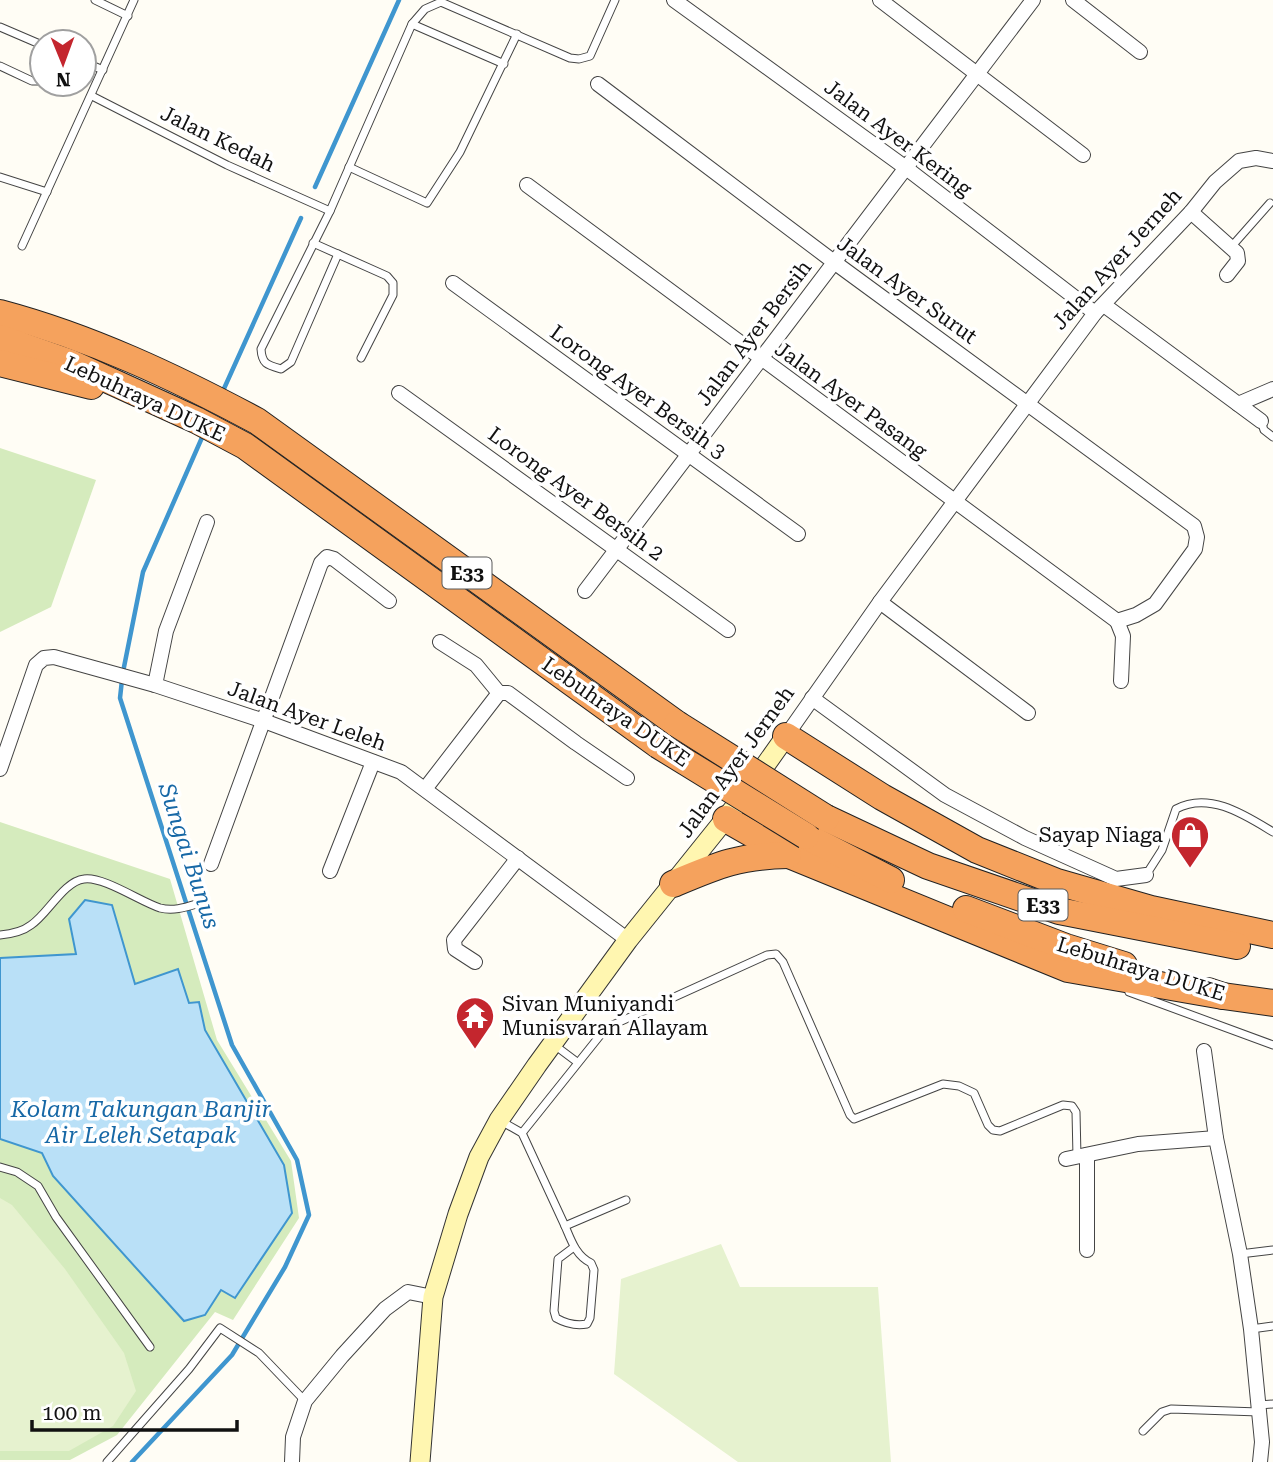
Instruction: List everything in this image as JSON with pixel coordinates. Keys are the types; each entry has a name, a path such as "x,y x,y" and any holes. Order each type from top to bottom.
{"highway":[{"path":"0,296 55,315 121,354"},
{"name":"Lebuhraya DUKE","path":"0,313 121,354 206,393 257,421 677,724 826,818 928,866 1059,911 1273,953"},
{"name":"Lebuhraya DUKE","path":"0,338 71,363 196,420 245,446 797,845 1066,947 1223,996 1273,1003"},
{"path":"0,363 157,403"},
{"path":"786,736 881,797 977,850 1056,882 1151,909 1273,935"},
{"path":"726,819 797,845 1068,969 1223,996"},
{"path":"673,884 733,859 797,845"}],"main road":[{"name":"Jalan Ayer Jerneh","path":"420,1462 433,1297 475,1168 499,1120 628,940 726,819 786,736"}],"street":[{"name":"Jalan Ayer Kering","path":"674,0 1100,309 1261,421"},
{"path":"880,0 1083,155"},
{"name":"Jalan Ayer Bersih","path":"585,591 1033,0"},
{"path":"1073,0 1140,52"},
{"name":"Jalan Ayer Surut","path":"598,84 834,262 1194,526 1197,537 1195,550 1155,604 1136,615 1117,621"},
{"name":"Jalan Ayer Jerneh","path":"786,736 954,501 1100,309 1191,212 1215,182 1238,161 1256,158 1273,161"},
{"name":"Jalan Ayer Pasang","path":"527,185 1117,621"},
{"path":"1191,212 1232,246 1239,258 1227,275"},
{"name":"Lorong Ayer Bersih 3","path":"453,283 798,534"},
{"path":"1238,404 1273,389"},
{"name":"Lorong Ayer Bersih 2","path":"399,393 728,629"},
{"path":"156,685 166,631 207,522"},
{"path":"211,864 321,563 327,557 334,559 389,601"},
{"path":"880,602 1028,713"},
{"path":"1117,621 1123,636 1121,681"},
{"path":"440,642 476,665 499,693"},
{"name":"Jalan Ayer Leleh","path":"0,769 36,665 44,658 54,657 133,678 264,721 401,772 628,940"},
{"path":"499,693 508,693 627,778"},
{"path":"425,789 499,693"},
{"path":"812,698 945,795 1014,832 1116,879 1146,875"},
{"path":"330,871 373,762"},
{"path":"475,962 455,949 454,940 518,858"},
{"path":"1204,1051 1216,1138 1240,1254 1264,1407 1268,1444 1261,1462"},
{"path":"1087,1250 1077,1157 1138,1144 1216,1138"},
{"path":"292,1462 293,1437 305,1401 342,1356 385,1309 408,1292 433,1297"}],"lane":[{"path":"95,0 128,16"},
{"path":"98,82 134,0"},
{"path":"338,254 291,362 281,369 265,364 261,349 330,211 412,24 425,9 441,2 570,58 590,56 615,0"},
{"path":"412,24 504,64"},
{"path":"0,27 28,38"},
{"path":"349,167 427,203 460,152 517,34"},
{"path":"0,66 28,79"},
{"path":"98,68 103,70"},
{"path":"22,246 91,98"},
{"name":"Jalan Kedah","path":"96,98 227,165 330,211"},
{"path":"0,177 47,192"},
{"path":"1232,246 1270,203"},
{"path":"313,243 387,276 393,284 393,295 361,358"},
{"path":"1261,421 1264,430 1273,437"},
{"path":"1146,875 1162,849 1176,809 1187,804 1209,803 1238,811 1273,832"},
{"path":"0,935 13,934 32,925 82,878 96,880 161,908 176,909 203,902"},
{"path":"522,1133 606,1028 766,955 776,954 783,962 854,1119 943,1084 959,1086 974,1093 993,1130 1000,1131 1063,1105 1072,1106 1076,1112 1077,1157"},
{"path":"1068,969 1273,1045"},
{"path":"552,1043 577,1062"},
{"path":"499,1120 522,1133 574,1247 591,1263 594,1270 590,1318 587,1324 582,1325 563,1322 556,1318 554,1311 558,1259 574,1247"},
{"path":"0,1167 17,1172 38,1186 56,1217 150,1347"},
{"path":"565,1226 626,1200"},
{"path":"1240,1254 1273,1251"},
{"path":"1251,1329 1273,1326"},
{"path":"107,1462 189,1369 220,1328 258,1353 305,1401"},
{"path":"1143,1431 1162,1412 1171,1409 1264,1407"}],"green space":[{"path":"0,448 96,480 51,607 0,632"},
{"path":"0,822 170,879 217,1040 291,1161 299,1218 233,1320 215,1312 117,1435 70,1460 0,1460"},
{"path":"0,1198 12,1205 65,1269 124,1353 136,1391 113,1426 69,1451 0,1451"},
{"path":"721,1244 740,1287 878,1287 891,1462 738,1462 614,1374 621,1279"}],"water":[{"name":"Kolam Takungan Banjir Air Leleh Setapak","path":"85,900 112,905 135,984 178,969 189,1003 199,1002 205,1030 284,1165 292,1213 235,1298 221,1290 205,1315 184,1321 53,1176 42,1153 0,1139 0,958 76,954 69,919"}],"waterway":[{"name":"Sungai Bunus","path":"315,187 399,0"},
{"name":"Sungai Bunus","path":"222,393 301,218"},
{"name":"Sungai Bunus","path":"123,672 143,572 204,433"},
{"name":"Sungai Bunus","path":"122,680 120,698 232,1045 297,1160 309,1215 285,1267 232,1355 132,1462"}],"place":[{"name":"Sayap Niaga","path":"1190,869"},
{"name":"Sivan Muniyandi Munisvaran Allayam","path":"475,1050"}]}
